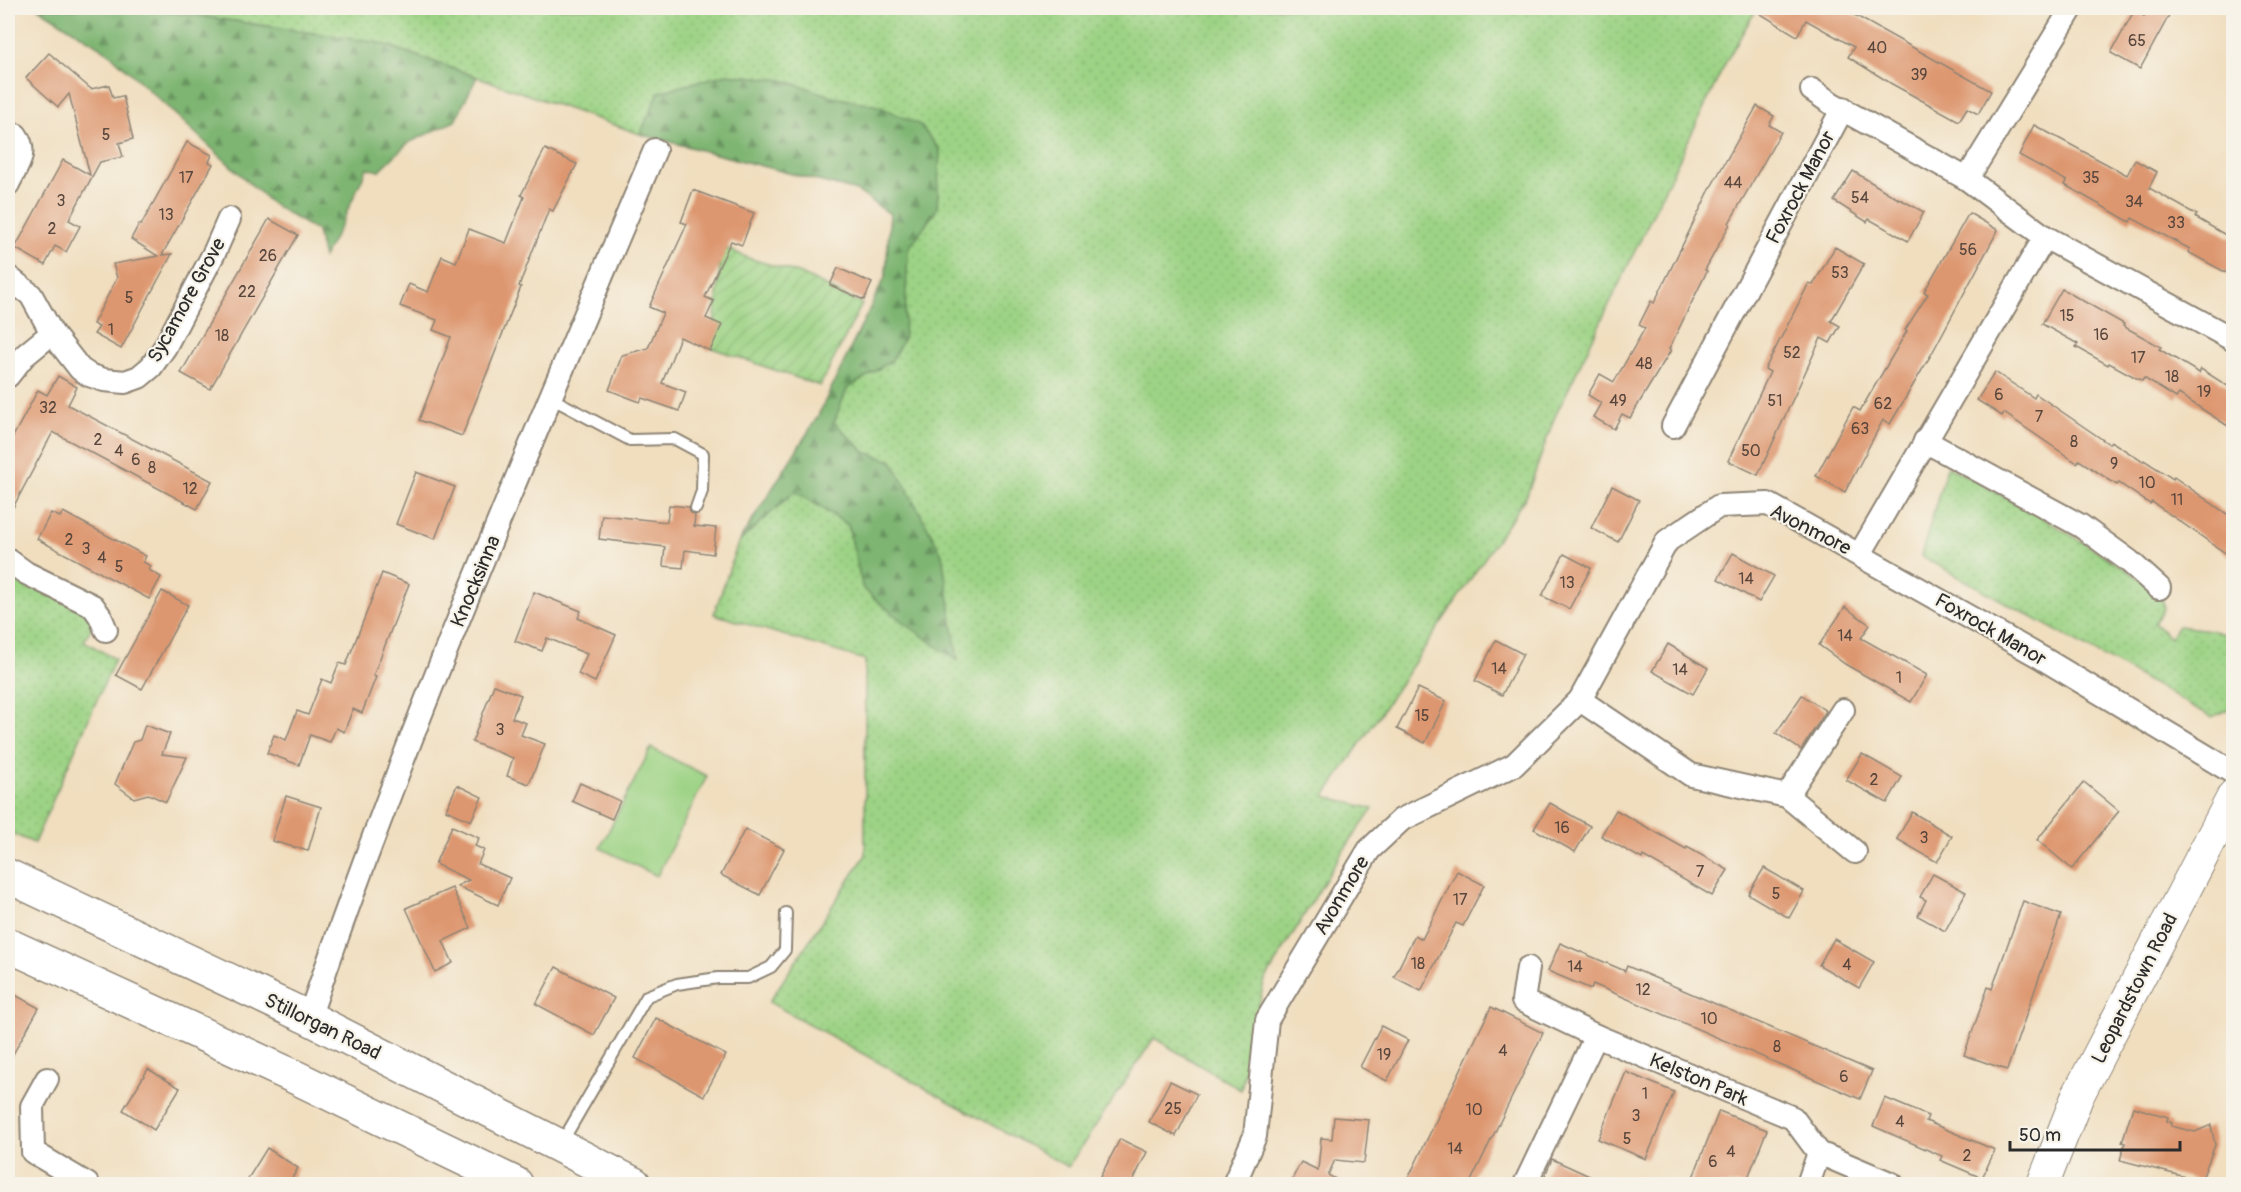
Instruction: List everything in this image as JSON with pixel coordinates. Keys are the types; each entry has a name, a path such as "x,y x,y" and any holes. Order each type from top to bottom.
{"highway":[{"name":"Stillorgan Road","path":"8,876 309,1018 560,1145 633,1185"},
{"path":"8,945 293,1076 516,1185"}],"main road":[{"name":"Leopardstown Road","path":"2043,1185 2078,1095 2234,795"}],"street":[{"path":"1967,179 2072,8"},
{"name":"Foxrock Manor","path":"1812,90 1831,103 1967,179 2045,237 2234,340"},
{"name":"Foxrock Manor","path":"1673,426 1843,108"},
{"path":"8,184 23,153 16,135"},
{"name":"Knocksinna","path":"309,1018 342,920 433,679 655,150"},
{"name":"Sycamore Grove","path":"8,278 31,295 52,333 80,369 104,380 125,382 139,377 151,367 165,347 229,219"},
{"path":"1860,554 2045,237"},
{"path":"8,376 24,356 52,333"},
{"path":"1925,441 2080,526 2129,561 2160,588"},
{"name":"Avonmore","path":"1234,1185 1255,1136 1268,1020 1369,850 1401,820 1514,765 1580,700 1667,541 1719,506 1768,504 1860,554"},
{"name":"Foxrock Manor","path":"1860,554 2042,658 2234,772"},
{"path":"8,560 26,573 93,606 106,630"},
{"path":"1580,700 1691,774 1787,796 1855,852"},
{"path":"1787,796 1843,710"},
{"name":"Kelston Park","path":"1527,968 1523,1001 1596,1036 1793,1118 1818,1153"},
{"path":"1525,1185 1596,1036"},
{"path":"47,1079 32,1106 33,1152 87,1185"},
{"path":"1808,1185 1818,1153 1892,1185"}],"lane":[{"path":"551,398 630,440 675,439 703,454 702,491 696,508"},
{"path":"560,1145 647,996 677,984 718,978 748,978 771,967 784,950 786,913"}],"green space":[{"path":"38,8 147,8 380,43 477,77 455,121 408,143 379,171 367,168 323,258 317,231 272,204 109,53"},
{"path":"147,8 1757,8 1727,60 1554,419 1527,495 1325,796 1373,809 1339,857 1264,982 1241,1090 1154,1038 1068,1167 769,1002 865,856 865,660 714,614 738,543 817,418 886,275 890,214 857,191 640,134 380,43"},
{"path":"727,74 783,80 834,97 878,106 920,125 940,150 937,209 908,249 904,338 891,361 847,389 834,422 865,452 892,461 942,554 958,661 904,623 863,589 848,525 795,491 738,543 817,418 886,275 890,214 857,191 640,134 659,92"},
{"path":"728,249 748,258 801,274 862,304 820,386 712,348 719,256"},
{"path":"1947,466 2057,526 2162,595 2164,609 2154,623 2170,638 2178,626 2211,630 2230,636 2233,633 2233,705 2231,709 2212,717 1921,556"},
{"path":"8,572 93,617 94,623 84,641 115,659 34,843 8,832"},
{"path":"651,748 707,776 657,876 600,848"}],"building":[{"path":"1751,8 1842,8 1991,91 1978,114 1967,108 1959,121 1848,57 1854,47 1806,20 1797,36"},
{"path":"2149,8 2173,8 2140,69 2111,53 2134,11 2144,16"},
{"path":"49,53 91,89 109,85 113,98 123,96 133,139 119,143 123,157 100,162 69,220 80,226 66,252 55,246 45,265 15,248 63,160 90,175 69,94 58,107 26,78"},
{"path":"1757,106 1774,116 1769,125 1781,132 1705,270 1707,271 1669,349 1671,350 1630,418 1622,414 1614,429 1593,417 1601,403 1588,395 1600,374 1614,382 1645,328 1639,325 1651,301 1654,303 1711,187"},
{"path":"2034,125 2127,175 2135,160 2157,172 2149,188 2197,215 2195,217 2234,240 2234,277 2188,252 2190,249 2132,218 2130,222 2065,185 2067,181 2019,155"},
{"path":"187,142 212,155 209,162 213,164 162,255 172,254 121,349 94,334 99,327 93,324 117,278 113,264 158,256 131,239"},
{"path":"545,149 577,164 553,211 549,209 462,436 419,420 451,337 433,330 437,320 400,306 409,284 428,292 442,256 456,262 469,229 506,243 524,197 521,195"},
{"path":"1853,171 1924,212 1908,241 1869,219 1867,222 1834,201"},
{"path":"693,190 754,213 742,245 731,241 705,297 714,301 706,318 722,325 710,351 680,337 662,383 686,392 679,411 642,398 640,402 609,390 622,355 648,348 663,313 649,307 687,224 681,222"},
{"path":"1969,213 1998,230 1931,355 1890,424 1883,420 1845,492 1816,476 1853,407 1860,411 1907,331 1905,330 1928,294 1924,292"},
{"path":"269,219 298,235 210,389 181,373"},
{"path":"1835,247 1864,264 1831,321 1840,326 1830,343 1821,338 1758,475 1728,461 1770,372 1765,369 1809,283 1813,285"},
{"path":"838,268 872,283 864,300 830,285"},
{"path":"2062,289 2124,324 2123,326 2161,347 2159,349 2199,373 2201,369 2234,390 2234,430 2179,394 2176,398 2144,378 2142,381 2109,363 2108,365 2076,347 2078,344 2042,324"},
{"path":"1995,372 2034,398 2036,394 2109,444 2111,441 2143,462 2144,460 2173,479 2174,477 2234,519 2234,559 2152,502 2150,504 2079,460 2077,463 2004,413 2002,416 1977,400"},
{"path":"58,376 77,387 68,405 212,481 197,509 53,432 8,517 8,446 38,390 47,395"},
{"path":"416,472 455,487 435,539 396,524"},
{"path":"1612,486 1639,500 1618,542 1591,528"},
{"path":"669,505 689,507 690,512 695,515 694,526 716,528 713,554 685,550 683,568 663,566 665,547 599,539 602,515 667,522"},
{"path":"63,512 146,556 143,562 151,566 149,570 161,577 149,599 37,539 51,513 60,517"},
{"path":"1733,553 1774,576 1759,602 1718,579"},
{"path":"1564,554 1591,568 1569,609 1542,596"},
{"path":"382,573 409,584 373,676 376,677 362,713 353,709 344,732 336,728 330,742 310,735 299,765 267,753 274,735 286,740 297,711 308,715 322,679 331,683 339,663 346,665"},
{"path":"162,591 188,605 142,689 116,675"},
{"path":"534,592 581,611 578,618 616,635 595,682 578,674 587,654 547,638 542,651 515,641"},
{"path":"1845,607 1870,625 1861,638 1927,675 1911,702 1845,664 1819,645"},
{"path":"1496,640 1523,654 1502,695 1475,681"},
{"path":"1668,644 1708,668 1693,694 1652,671"},
{"path":"494,685 521,695 512,718 526,723 521,735 545,744 529,784 507,776 513,758 472,742"},
{"path":"1418,688 1446,701 1425,743 1397,729"},
{"path":"1802,695 1826,711 1801,750 1776,733"},
{"path":"145,725 170,734 162,754 187,757 166,802 148,794 134,798 115,784 133,742 140,740"},
{"path":"1862,754 1902,777 1887,803 1846,780"},
{"path":"2084,782 2119,811 2072,869 2037,840"},
{"path":"580,783 620,801 612,819 572,801"},
{"path":"457,785 482,797 471,821 446,810"},
{"path":"286,796 321,807 308,851 272,841"},
{"path":"1550,803 1590,826 1575,852 1534,829"},
{"path":"1616,810 1728,870 1712,896 1643,856 1642,859 1601,836"},
{"path":"1912,812 1952,836 1937,862 1897,839"},
{"path":"452,826 479,838 475,846 484,850 478,864 510,878 498,905 457,886 469,880 435,864"},
{"path":"745,829 784,849 760,895 721,875"},
{"path":"1764,868 1804,891 1789,918 1748,894"},
{"path":"1457,871 1484,885 1463,926 1456,923 1421,991 1394,977 1415,935 1422,939"},
{"path":"1933,874 1966,892 1945,931 1918,916 1926,900 1920,897"},
{"path":"452,888 471,928 443,941 453,963 435,972 406,908"},
{"path":"2023,901 2061,915 2007,1070 1964,1055 1988,987 1992,989"},
{"path":"1834,939 1874,962 1859,988 1819,965"},
{"path":"1560,943 1625,971 1627,966 1872,1071 1860,1099 1593,984 1591,989 1548,971"},
{"path":"556,967 614,998 594,1035 536,1004"},
{"path":"8,991 39,1008 8,1063"},
{"path":"1491,1007 1543,1033 1469,1185 1405,1185"},
{"path":"656,1018 726,1055 704,1096 635,1058"},
{"path":"1381,1026 1408,1040 1387,1081 1360,1067"},
{"path":"148,1069 180,1088 154,1130 123,1110"},
{"path":"1626,1072 1674,1092 1646,1159 1598,1139"},
{"path":"1170,1081 1197,1094 1176,1136 1149,1122"},
{"path":"1885,1098 1928,1116 1926,1121 1995,1150 1982,1178 1940,1160 1942,1156 1873,1126"},
{"path":"2133,1107 2168,1117 2167,1121 2172,1123 2171,1126 2195,1132 2211,1125 2215,1145 2201,1181 2120,1160 2125,1143 2122,1142"},
{"path":"1719,1111 1767,1130 1745,1185 1690,1185"},
{"path":"1334,1117 1369,1120 1364,1163 1335,1160 1328,1175 1346,1185 1289,1185 1301,1162 1318,1170 1321,1138 1332,1139"},
{"path":"1120,1139 1147,1152 1131,1185 1096,1185"},
{"path":"267,1148 298,1168 288,1185 244,1185"},
{"path":"1552,1159 1609,1185 1541,1185"}]}
